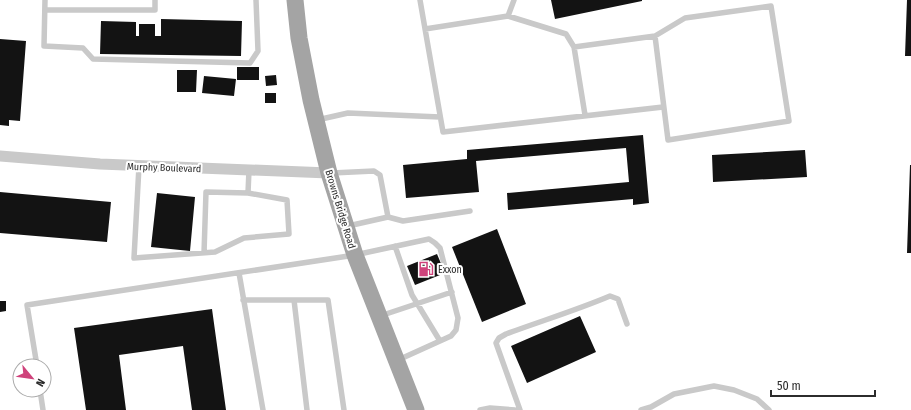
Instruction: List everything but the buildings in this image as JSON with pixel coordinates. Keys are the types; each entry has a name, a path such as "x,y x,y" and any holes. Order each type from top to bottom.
{"main road":[{"name":"Browns Bridge Road","path":"295,0 299,38 311,100 329,174 355,255 416,410"}],"street":[{"name":"Murphy Boulevard","path":"0,156 100,164 329,174"}],"lane":[{"path":"45,0 44,46 84,48 93,59 250,63 258,51 256,0"},
{"path":"45,10 155,10 155,0"},
{"path":"420,0 443,132 663,106"},
{"path":"508,16 514,0"},
{"path":"574,47 655,36 685,18 771,6 789,121 668,140 655,36"},
{"path":"425,29 508,16 566,34 574,47 585,115"},
{"path":"316,120 348,113 440,117"},
{"path":"139,166 134,258 204,253 215,252 244,238 289,234 287,200 248,193 206,192 204,253"},
{"path":"248,170 248,193"},
{"path":"329,174 374,171 380,175 388,217"},
{"path":"346,226 388,217 403,221 470,211"},
{"path":"36,358 27,305 355,255 429,239 440,248 458,318 456,330 451,336 397,361"},
{"path":"395,246 412,295 440,341"},
{"path":"239,273 262,410"},
{"path":"379,316 452,292"},
{"path":"520,410 496,344 499,338 506,334 610,296 618,299 627,324"},
{"path":"244,300 328,300 344,410"},
{"path":"294,300 307,410"},
{"path":"641,410 651,407 674,394 714,386 734,390 757,399 769,410"},
{"path":"41,398 43,410"},
{"path":"480,410 490,408 515,410"}],"place":[{"name":"Exxon","path":"426,269"}]}
